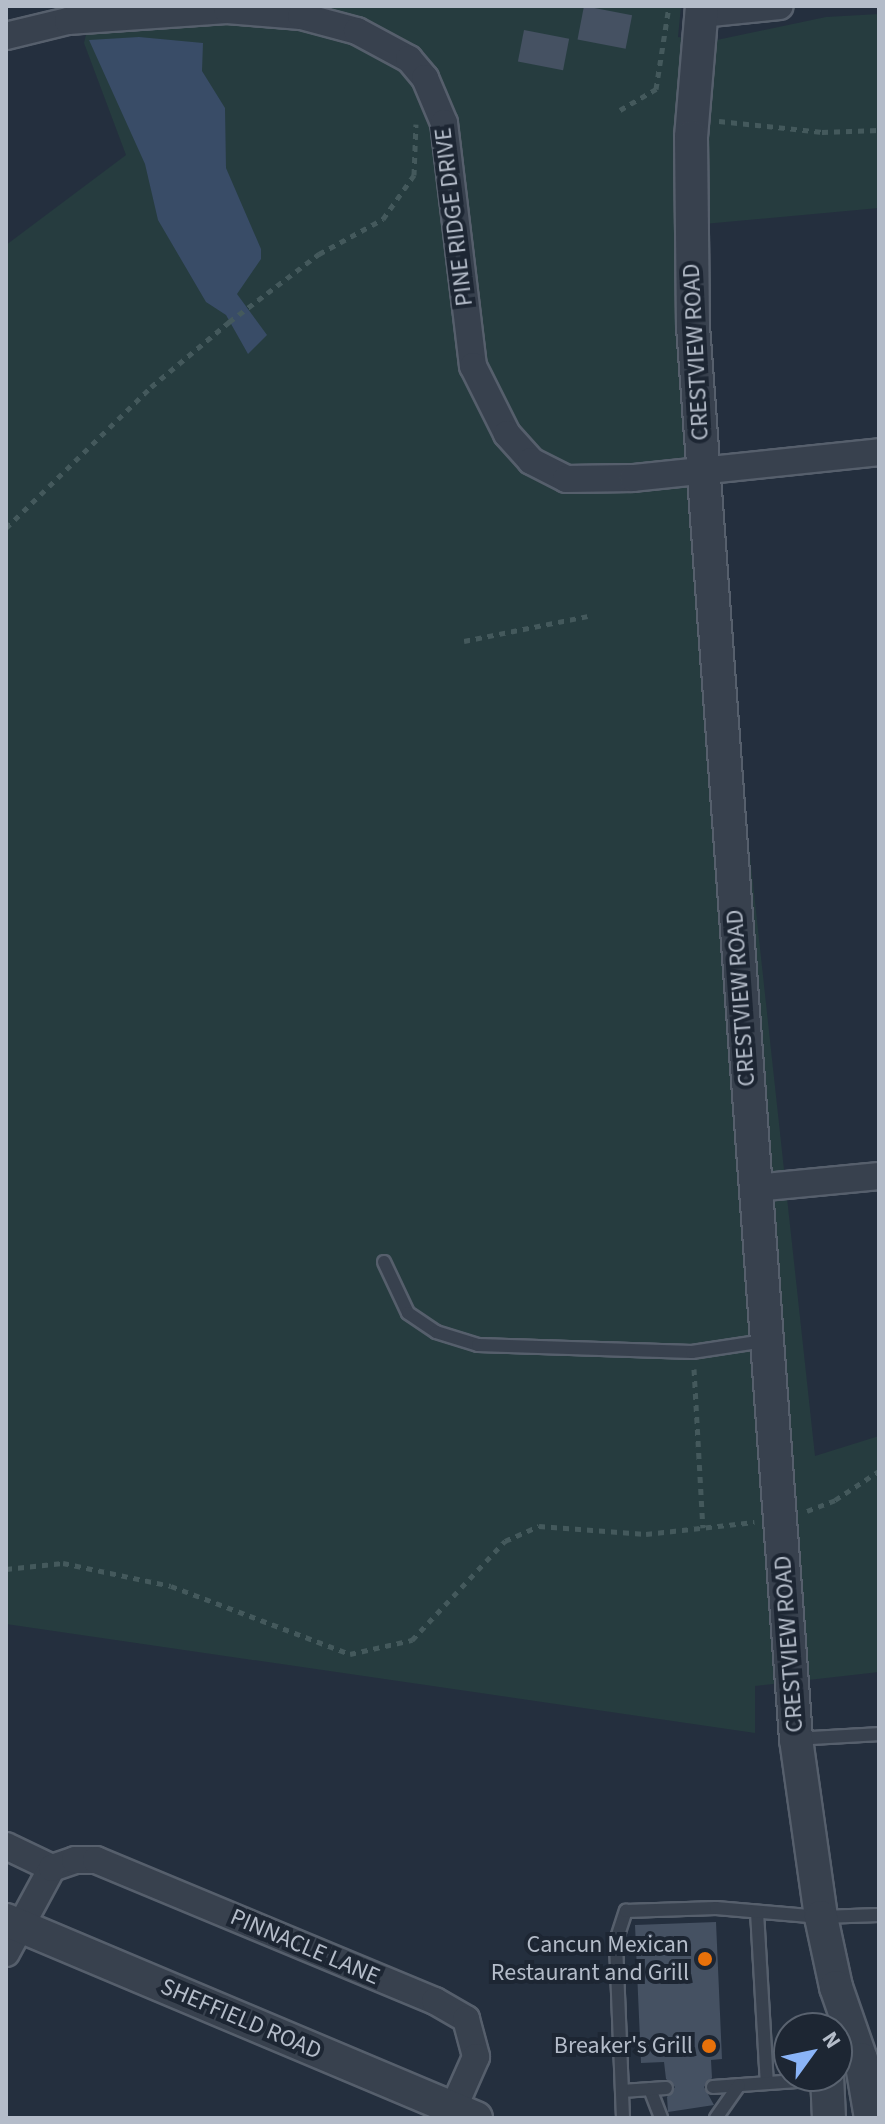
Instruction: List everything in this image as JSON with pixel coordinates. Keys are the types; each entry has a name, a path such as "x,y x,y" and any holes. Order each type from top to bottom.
{"street":[{"path":"702,10 780,6"},
{"name":"PINE RIDGE DRIVE","path":"6,36 68,21 138,13 227,10 301,16 386,44 409,59 435,98 444,123 473,366 507,434 531,461 566,479 702,470 879,452"},
{"name":"CRESTVIEW ROAD","path":"702,10 693,110 690,242 702,470 796,1739 821,1917 836,1987 861,2059 871,2118"},
{"path":"755,1188 879,1176"},
{"path":"6,1846 52,1868 11,1933"},
{"name":"PINNACLE LANE","path":"52,1868 75,1860 96,1860 435,2001 466,2019 476,2057 464,2113"},
{"name":"SHEFFIELD ROAD","path":"11,1933 464,2113"},
{"name":"CRESTVIEW ROAD","path":"832,2012 836,1987"},
{"path":"828,2092 829,2118"}],"lane":[{"path":"384,1262 408,1313 436,1332 478,1345 692,1352 766,1341"},
{"path":"796,1739 879,1734"},
{"path":"623,2118 616,1941 626,1911 757,1912 821,1917 879,1915"},
{"path":"757,1912 767,2083"},
{"path":"713,2087 773,2082"},
{"path":"716,2118 739,2085"},
{"path":"622,2091 666,2088"},
{"path":"650,2089 661,2118"}],"path":[{"path":"656,89 669,6"},
{"path":"620,110 656,89 669,92 706,120 822,132 879,130"},
{"path":"6,528 151,387 229,322 331,247 383,219 414,175 417,112 435,98"},
{"path":"464,641 588,616"},
{"path":"692,1352 703,1528"},
{"path":"6,1569 63,1563 171,1586 350,1654 412,1640 517,1533 561,1525 646,1534 728,1528 816,1509 879,1471"}],"green space":[{"path":"93,6 681,6 678,37 712,41 826,17 879,14 879,208 704,224 738,745 815,1456 879,1436 879,1672 755,1686 755,1733 6,1624 6,245 126,155 84,43"}],"water":[{"path":"139,37 203,43 202,71 225,108 226,168 261,249 261,259 237,294 267,335 248,354 226,315 206,302 158,220 145,164 89,40"}],"building":[{"path":"584,6 632,15 626,49 578,39"},
{"path":"524,30 569,39 563,70 518,61"},
{"path":"716,1922 722,2059 711,2060 712,2078 704,2087 714,2105 668,2112 667,2097 675,2087 666,2079 664,2062 641,2063 635,1925"}],"place":[{"name":"Cancun Mexican Restaurant and Grill","path":"705,1959"},
{"name":"Breaker's Grill","path":"709,2046"}]}
